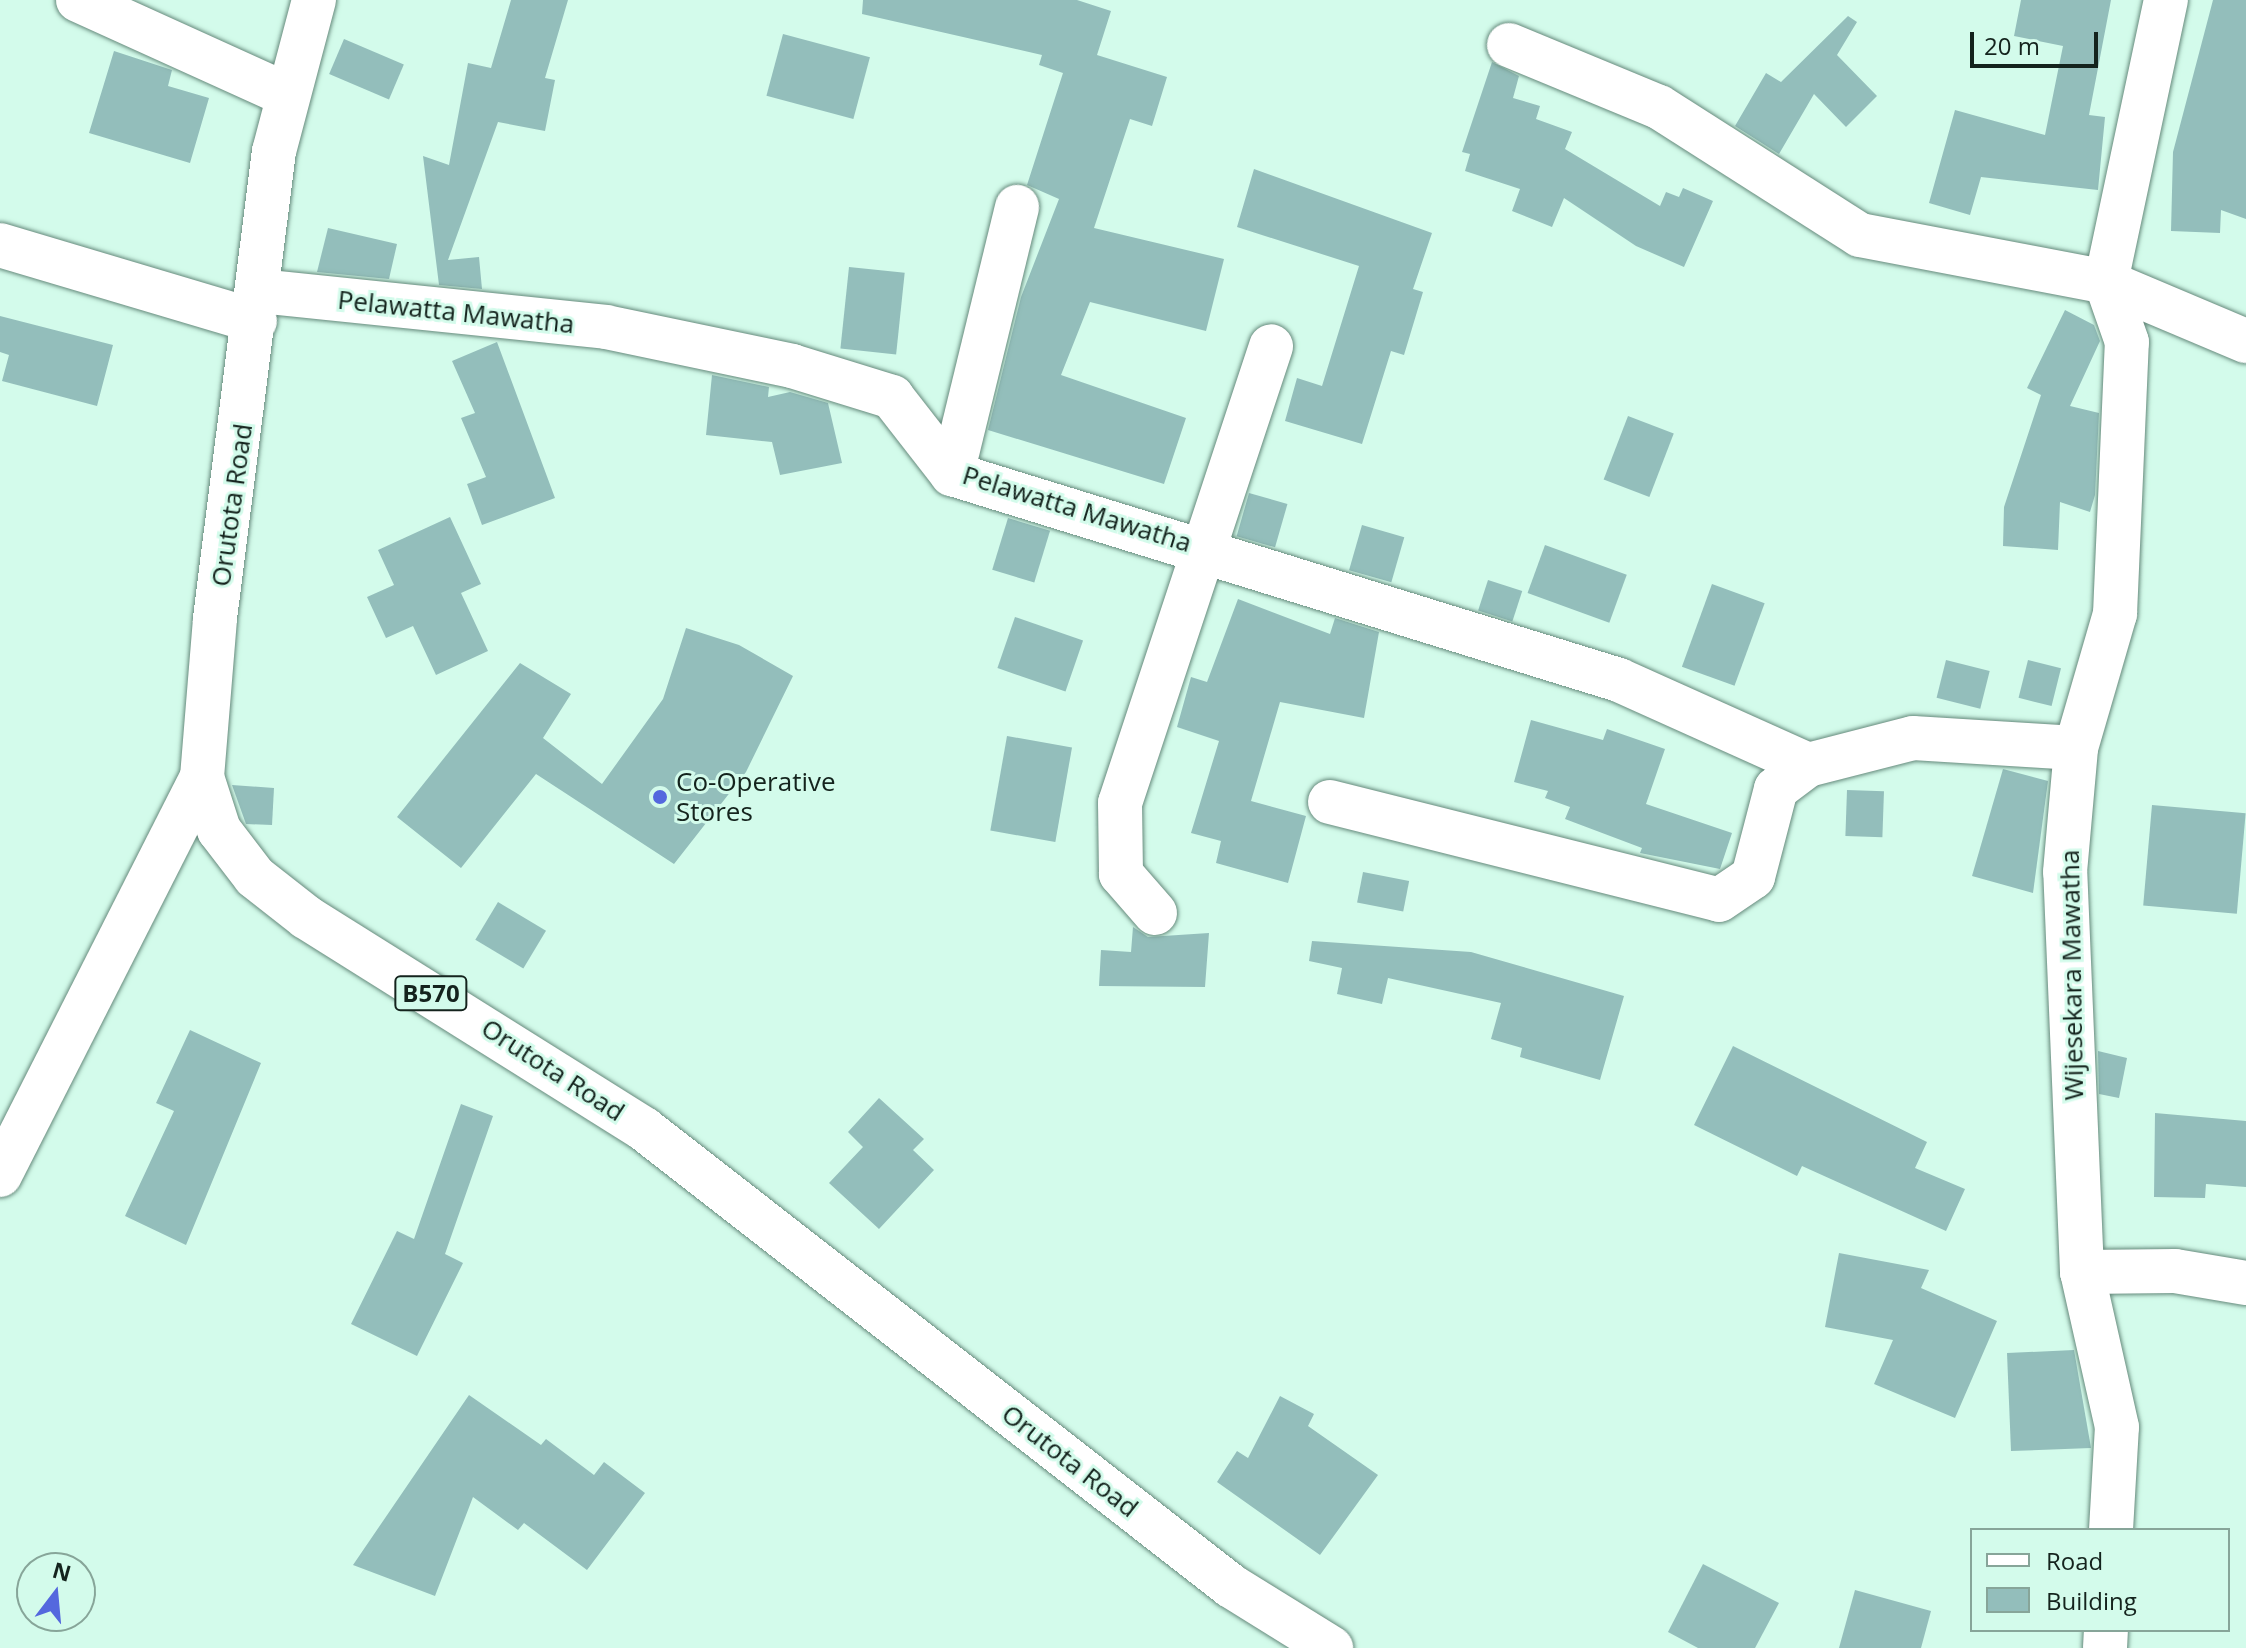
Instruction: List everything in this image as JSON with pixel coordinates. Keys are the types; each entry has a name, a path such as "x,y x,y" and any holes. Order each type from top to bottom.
{"street":[{"path":"78,0 285,94"},
{"path":"2106,282 2166,0"},
{"name":"Orutota Road","path":"309,3 285,94 256,306 202,777 219,830 255,877 296,909 644,1129 1231,1586 1331,1648"},
{"path":"1509,45 1659,107 1860,235 2106,282 2246,341"},
{"path":"952,474 1017,207"},
{"name":"Pelawatta Mawatha","path":"0,245 256,306 606,327 792,366 892,397 952,474 1201,546 1619,680 1808,765"},
{"name":"Wijesekara Mawatha","path":"2106,282 2127,342 2115,614 2076,748 2065,872 2082,1272 2117,1427 2111,1528"},
{"path":"1155,913 1121,874 1120,803 1201,546 1271,346"},
{"path":"1330,802 1719,900 1753,877 1776,789 1808,765 1913,738 2076,748"},
{"path":"0,1175 202,777"},
{"path":"2082,1272 2175,1271 2246,1283"}],"building":[{"path":"511,0 568,0 545,78 555,80 545,131 498,122 448,260 479,257 482,289 439,285 423,156 449,165 468,63 491,68"},
{"path":"863,0 1077,0 1111,11 1097,55 1167,77 1152,126 1130,119 1094,228 1224,259 1206,331 1090,302 1061,375 1186,418 1164,484 988,430 1021,297 1059,199 1027,185 1063,73 1039,65 1042,55 862,14"},
{"path":"2021,0 2111,0 2089,115 2105,117 2098,190 1981,177 1970,215 1929,203 1955,110 2045,135 2063,46 2014,36"},
{"path":"2213,0 2246,0 2246,219 2221,210 2220,233 2171,231 2173,152"},
{"path":"1848,16 1857,22 1837,55 1877,96 1846,127 1814,94 1779,154 1735,126 1766,73 1781,82"},
{"path":"783,34 870,57 853,119 766,96"},
{"path":"344,39 404,64 389,99 329,74"},
{"path":"114,51 172,70 168,86 209,98 190,163 89,133"},
{"path":"1492,62 1519,76 1513,98 1540,106 1536,119 1572,132 1565,149 1660,206 1666,192 1679,197 1683,188 1713,201 1684,267 1636,246 1564,198 1552,227 1512,211 1520,189 1465,171 1470,154 1462,152"},
{"path":"1254,169 1432,233 1413,289 1423,292 1404,355 1391,351 1362,444 1285,421 1297,378 1322,386 1359,266 1237,227"},
{"path":"328,228 397,244 389,279 317,272"},
{"path":"849,267 905,273 896,354 840,349"},
{"path":"2065,310 2094,325 2100,341 2070,406 2099,413 2095,495 2090,512 2060,502 2058,550 2003,546 2004,507 2041,395 2027,388"},
{"path":"0,316 113,345 97,406 2,381 9,355 0,352"},
{"path":"497,342 555,498 482,525 467,484 486,477 461,418 475,413 452,361"},
{"path":"712,375 769,387 768,397 790,392 828,403 842,463 780,475 772,442 706,435"},
{"path":"1628,416 1674,434 1649,497 1604,479"},
{"path":"1249,493 1287,504 1275,547 1237,536"},
{"path":"450,517 481,584 461,593 488,651 436,675 413,626 386,638 367,597 394,585 378,550"},
{"path":"1008,518 1050,531 1034,583 992,570"},
{"path":"1362,525 1404,537 1391,582 1349,570"},
{"path":"1545,545 1627,575 1609,623 1528,593"},
{"path":"1488,580 1522,591 1512,622 1478,610"},
{"path":"1712,584 1765,603 1735,686 1682,667"},
{"path":"1238,599 1330,634 1335,618 1379,632 1364,718 1280,702 1251,801 1306,816 1288,883 1216,863 1221,841 1191,833 1219,741 1177,727 1191,677 1207,682"},
{"path":"1015,617 1083,640 1065,691 997,668"},
{"path":"686,628 739,645 793,676 746,772 674,864 536,774 461,868 397,817 520,663 571,694 543,738 602,784 663,699"},
{"path":"1946,660 1990,671 1980,709 1937,698"},
{"path":"2028,660 2061,668 2052,706 2019,698"},
{"path":"1531,720 1603,740 1607,729 1665,749 1646,804 1732,833 1720,869 1640,853 1642,848 1565,819 1570,807 1545,798 1548,791 1514,782"},
{"path":"1007,736 1072,747 1055,842 990,831"},
{"path":"2003,769 2048,781 2033,893 1972,876"},
{"path":"232,785 274,788 272,825 246,824"},
{"path":"1847,790 1884,791 1882,837 1845,836"},
{"path":"2152,805 2246,813 2237,914 2143,906"},
{"path":"1363,872 1409,881 1403,911 1357,902"},
{"path":"498,902 546,931 523,969 475,940"},
{"path":"1133,927 1148,937 1209,933 1205,987 1099,986 1101,950 1131,952"},
{"path":"1312,941 1471,952 1624,996 1600,1080 1520,1057 1522,1048 1491,1039 1501,1003 1388,978 1382,1004 1337,994 1342,968 1309,961"},
{"path":"190,1030 261,1063 186,1245 125,1216 174,1111 156,1103"},
{"path":"1733,1046 1927,1142 1915,1168 1965,1189 1946,1231 1802,1166 1797,1176 1694,1125"},
{"path":"2098,1051 2127,1058 2119,1098 2099,1094"},
{"path":"879,1098 924,1139 913,1150 934,1170 879,1229 829,1183 863,1147 848,1132"},
{"path":"461,1104 493,1116 445,1254 463,1263 417,1356 351,1324 397,1231 414,1239"},
{"path":"2155,1113 2246,1121 2246,1187 2206,1184 2205,1198 2154,1197"},
{"path":"1839,1253 1929,1270 1921,1288 1997,1321 1955,1418 1874,1384 1893,1340 1825,1327"},
{"path":"2074,1350 2091,1448 2011,1451 2007,1353"},
{"path":"469,1395 541,1445 546,1439 594,1475 604,1462 645,1493 587,1570 524,1523 518,1530 473,1497 435,1596 353,1565"},
{"path":"1280,1396 1314,1414 1308,1426 1378,1475 1320,1555 1217,1482 1237,1451 1248,1458"},
{"path":"1703,1564 1779,1603 1755,1648 1698,1648 1668,1632"},
{"path":"1855,1590 1931,1611 1921,1648 1839,1648"}],"place":[{"name":"Co-Operative Stores","path":"660,797"}]}
